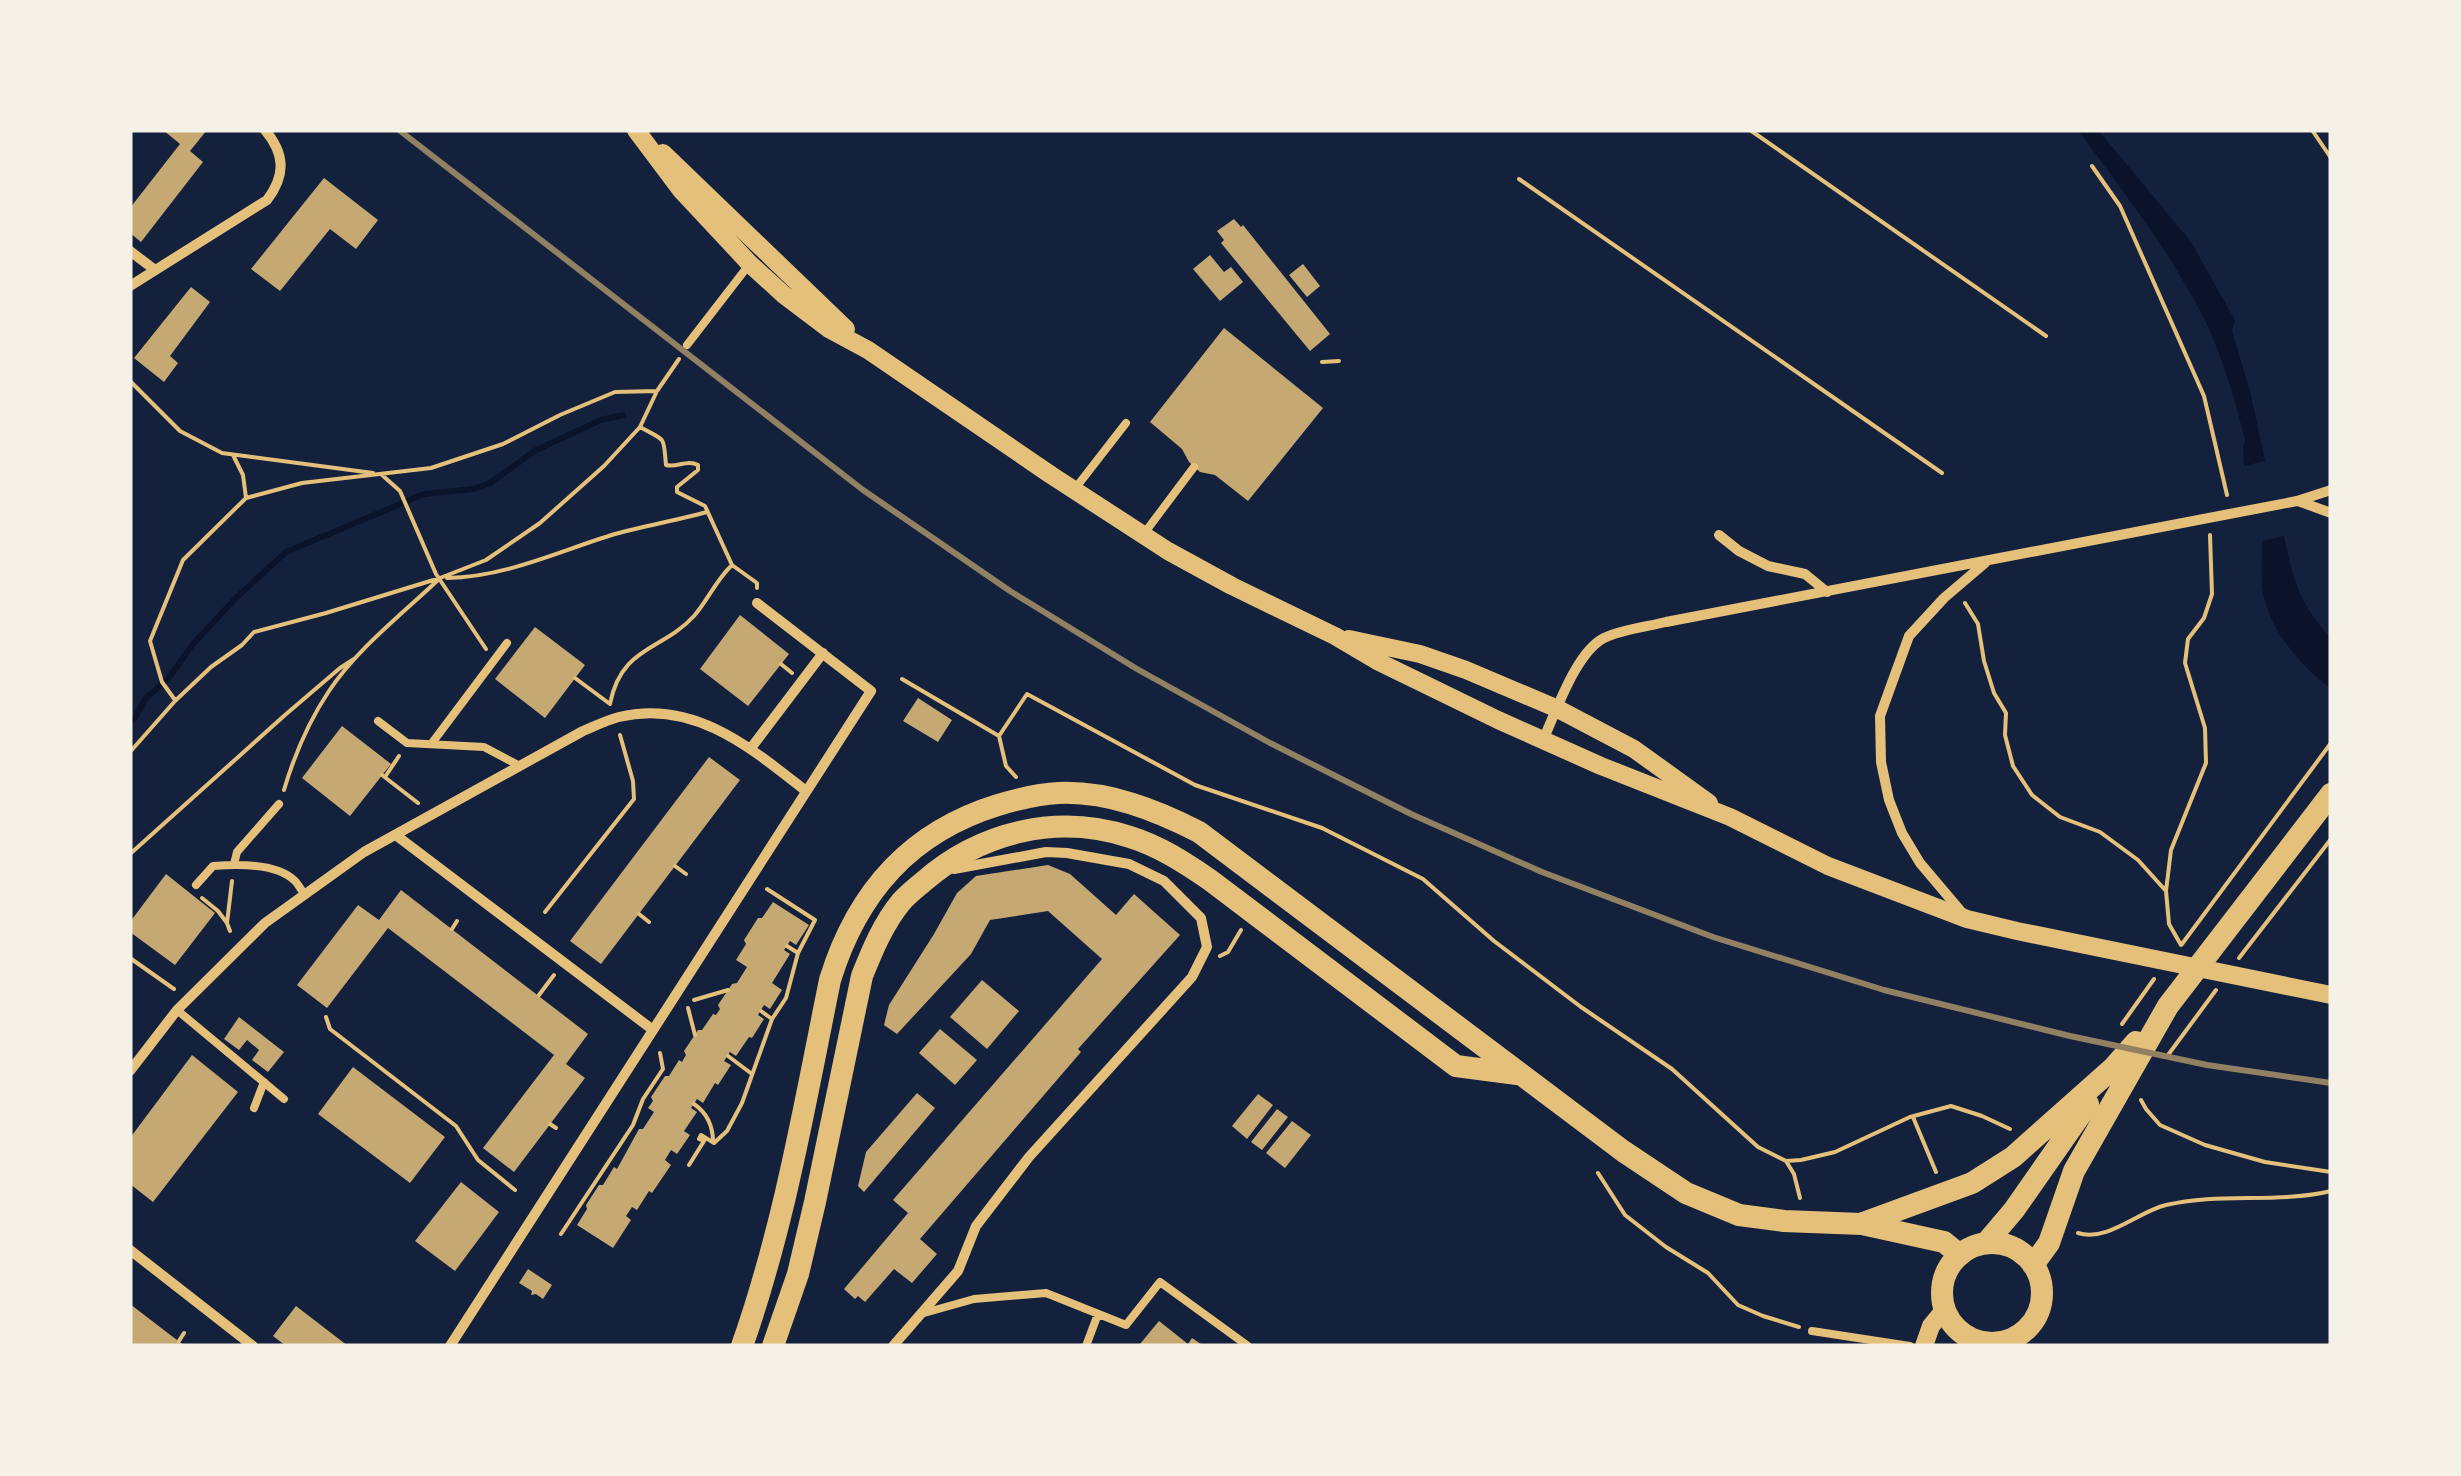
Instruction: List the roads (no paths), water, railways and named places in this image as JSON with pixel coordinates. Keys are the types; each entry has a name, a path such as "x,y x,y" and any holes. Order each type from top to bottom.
{"main road":[{"path":"742,1346 779,1228 830,980 858,913 880,881 916,845 940,828 973,813 1059,793 1154,810 1198,832 1623,1152 1686,1192 1739,1214 1784,1221 1862,1224 1944,1242 1960,1255"},
{"path":"1862,1224 1972,1183 2013,1158 2113,1068 2168,1006 2331,794"},
{"path":"773,1346 798,1274 862,976 874,944 901,902 934,873 975,846 1025,830 1078,828 1127,836 1175,856 1456,1066 1520,1074"},
{"path":"2034,1265 2049,1243 2074,1171 2168,1006"},
{"path":"1986,1243 2014,1210 2113,1068"},
{"path":"1986,1243 2008,1245 2034,1265 2041,1280 2042,1298 2020,1340 1966,1340 1945,1309 1943,1282 1947,1270 1960,1255 1986,1243"}],"street":[{"path":"130,286 268,200 278,186 281,164 278,147 265,130"},
{"path":"638,130 681,190 750,264 829,329 868,350 1142,535 1379,662 1543,740 1730,817 1828,866 1968,919 2017,932 2239,970 2331,995"},
{"path":"638,130 868,350"},
{"path":"130,251 154,270"},
{"path":"1543,740 1589,649 1600,640 1666,622 2297,500 2331,490"},
{"path":"2297,500 2331,514"},
{"path":"1719,535 1768,566 1804,574 1827,592"},
{"path":"1968,919 1920,863 1902,833 1889,800 1881,762 1880,716 1910,636 1988,560"},
{"path":"450,1346 870,691 756,603"},
{"path":"1335,636 1420,654 1558,710 1634,749 1730,817"},
{"path":"751,748 823,654"},
{"path":"130,1071 178,1010 266,922 364,852 583,731 636,714 668,713 702,721 751,748 806,790"},
{"path":"397,836 653,1030"},
{"path":"893,1346 958,1271 976,1226 1029,1157 1192,977 1207,947 1201,918 1164,881 1129,864 1046,852 934,873"},
{"path":"130,1250 253,1346"},
{"path":"1924,1346 1931,1326 1945,1309"}],"lane":[{"path":"686,345 750,264"},
{"path":"1074,490 1126,423"},
{"path":"1142,535 1194,467"},
{"path":"432,743 507,643"},
{"path":"378,721 407,743 484,747 520,766"},
{"path":"234,864 237,852 279,804"},
{"path":"196,885 213,866 264,866 293,878 305,895"},
{"path":"178,1010 284,1098"},
{"path":"254,1108 264,1082"},
{"path":"920,1314 974,1299 1046,1293 1126,1325 1160,1282 1248,1346"},
{"path":"1086,1346 1098,1314"},
{"path":"1812,1331 1910,1346"}],"water":[{"path":"2078,130 2098,130 2191,242 2235,320 2232,331 2265,461 2244,466 2245,440 2224,366 2206,323 2162,248"},
{"path":"2284,536 2299,591 2331,638 2331,689 2290,649 2268,612 2262,577 2262,541"}],"waterway":[{"path":"130,722 193,644 286,552 424,494 473,489 490,483 536,450 601,420 623,415"}],"railway":[{"path":"399,130 863,490 1010,591 1137,669 1270,743 1411,814 1542,872 1713,937 1884,990 2207,1065 2331,1083"}]}
